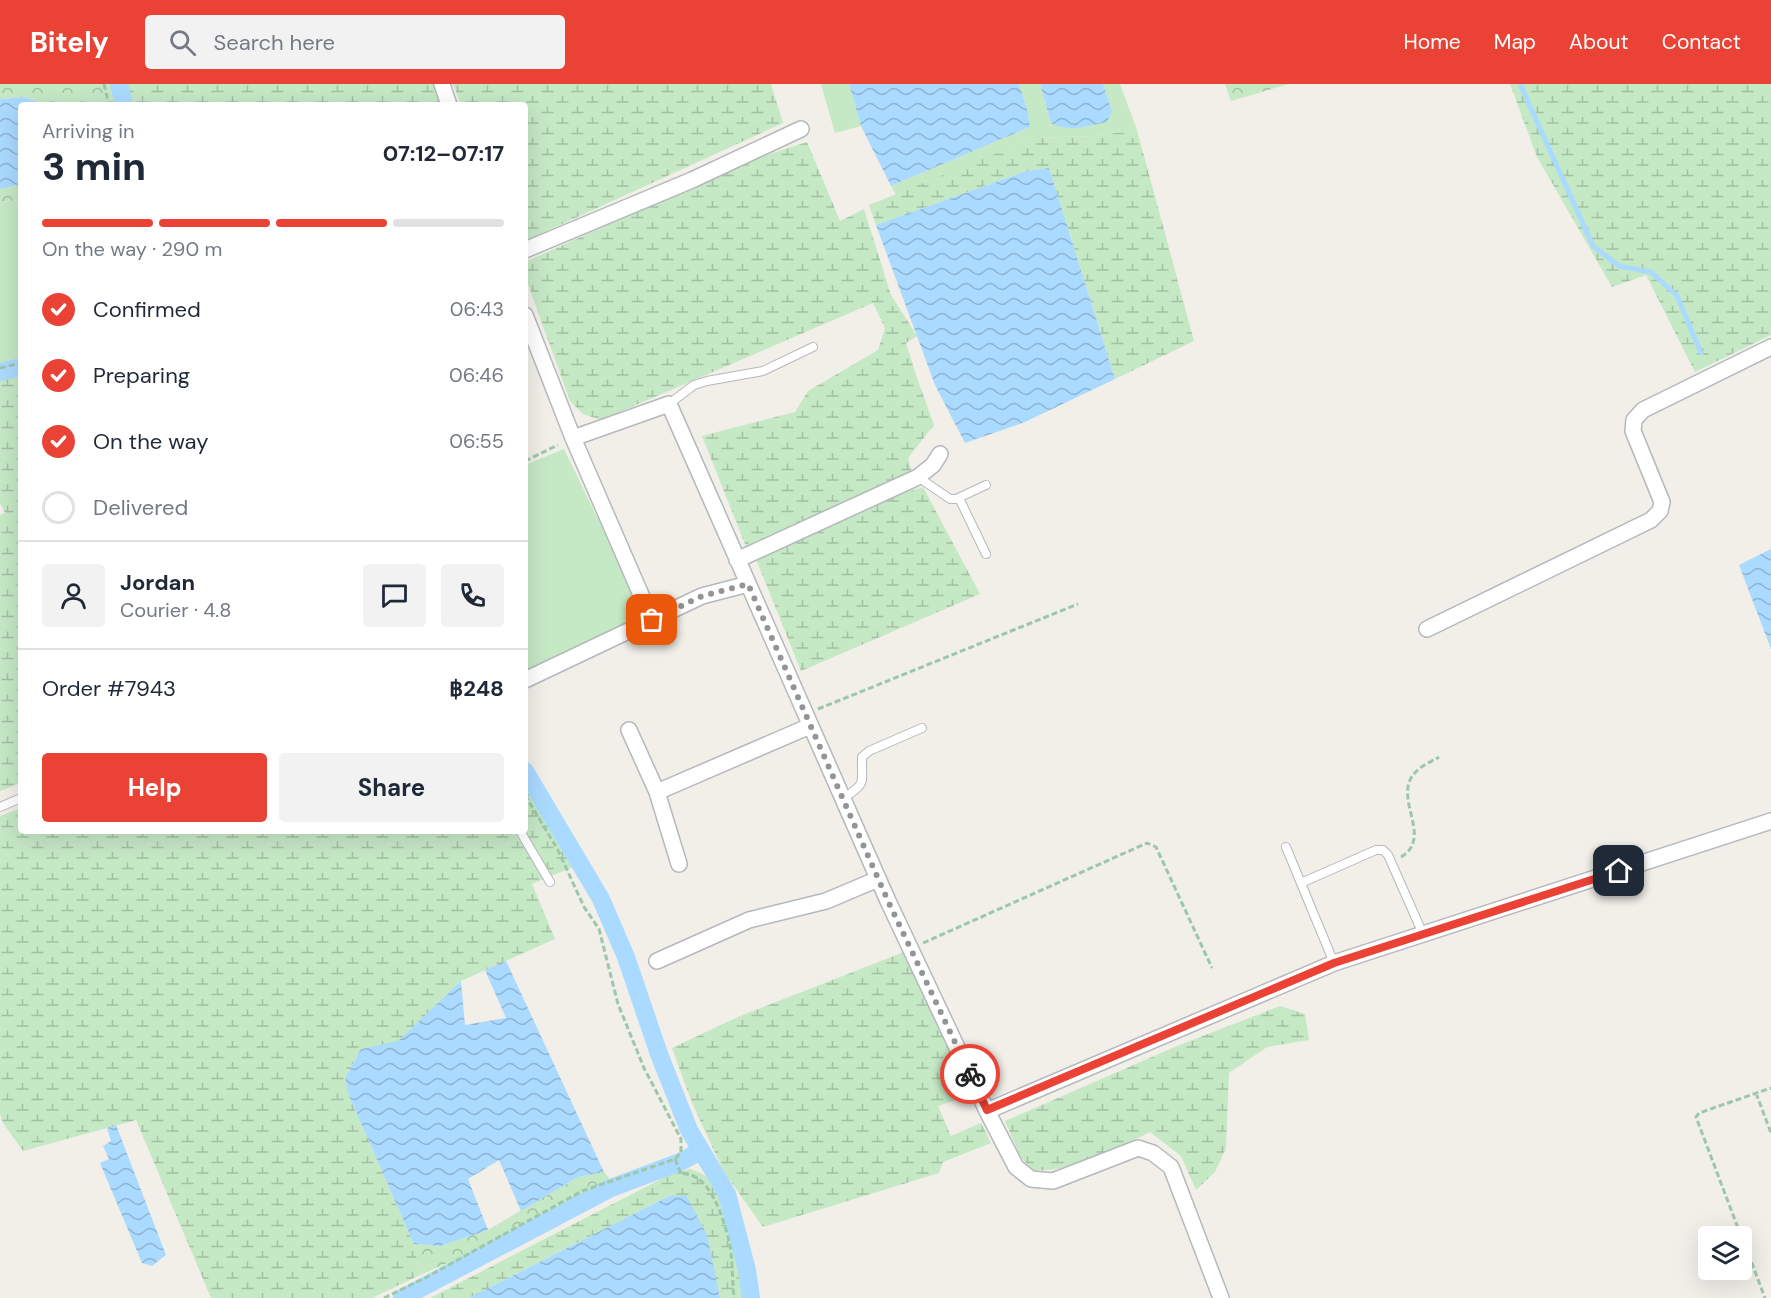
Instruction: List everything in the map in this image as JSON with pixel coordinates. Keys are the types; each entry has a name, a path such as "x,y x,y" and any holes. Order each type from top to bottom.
{"street":[{"path":"442,84 448,102"},
{"path":"528,249 692,180 801,129"},
{"path":"528,323 573,438 652,620"},
{"path":"1428,629 1651,520 1660,511 1662,502 1632,431 1634,420 1643,410 1771,347"},
{"path":"573,438 669,404 878,879 1016,1167 1031,1179 1053,1181 1138,1148 1153,1153 1171,1167 1221,1298"},
{"path":"737,560 918,477 933,465 940,454"},
{"path":"528,679 702,596 748,584"},
{"path":"657,792 808,720"},
{"path":"629,730 657,792 679,864"},
{"path":"987,1110 1334,963 1771,821"},
{"path":"657,961 749,920 826,901 878,879"}],"lane":[{"path":"669,404 694,386 707,381 763,371 813,347"},
{"path":"918,477 950,499 959,498 986,485"},
{"path":"959,498 986,554"},
{"path":"843,799 862,786 862,756 922,728"},
{"path":"0,807 18,799"},
{"path":"522,834 550,882"},
{"path":"1286,847 1334,963"},
{"path":"1301,883 1376,850 1383,850 1388,855 1423,934"}],"path":[{"path":"104,84 108,102"},
{"path":"0,368 18,364"},
{"path":"528,460 573,438"},
{"path":"808,720 1078,604"},
{"path":"1391,862 1404,855 1412,847 1416,838 1407,800 1407,786 1418,769 1439,757"},
{"path":"384,1298 427,1277 582,1191 675,1159 681,1153 681,1139 644,1068 618,1004 599,929 584,907 558,850 528,800"},
{"path":"910,948 1147,843 1156,847 1212,968"},
{"path":"1737,1226 1696,1117 1699,1113 1771,1088"},
{"path":"1756,1093 1771,1133"},
{"path":"675,1159 681,1174 687,1173 699,1178 709,1188 729,1243 734,1298"},
{"path":"1752,1265 1765,1298"}],"green space":[{"path":"0,84 112,84 117,102 38,102 23,97 0,99"},
{"path":"112,84 435,84 443,102 117,102"},
{"path":"453,84 771,84 783,123 528,240 528,102 460,102"},
{"path":"821,84 849,84 861,126 835,133"},
{"path":"1019,84 1040,84 1051,123 1112,111 1103,84 1120,84 1137,130 1095,136 1035,138 896,195 891,186 1030,127"},
{"path":"1225,84 1289,84 1231,101"},
{"path":"1510,84 1771,84 1771,335 1695,372 1646,275 1612,287 1537,157"},
{"path":"1137,130 1194,341 1115,379 1049,168 1026,171 876,225 869,205 1035,138 1095,136"},
{"path":"807,142 840,221 864,209 891,295 917,336 906,343 934,425 908,458 912,473 747,549 702,436 795,412 808,391 878,350 885,328 873,303 601,420 583,414 570,401 528,284 528,261 754,159"},
{"path":"18,185 18,200 0,202 0,189"},
{"path":"18,200 18,359 0,364 0,202"},
{"path":"18,375 18,784 0,791 0,515 5,513 0,503 0,379"},
{"path":"564,449 645,616 528,671 528,464"},
{"path":"923,487 980,594 801,671 756,559 894,496"},
{"path":"528,791 573,867 532,884 555,939 461,981 398,1042 361,1049 345,1078 349,1096 414,1244 420,1275 372,1298 211,1298 136,1120 23,1151 3,1123 0,1114 0,816 18,809 18,834 528,834"},
{"path":"904,952 972,1095 938,1106 951,1136 981,1123 991,1143 943,1162 939,1173 763,1227 724,1172 692,1103 672,1048 740,1016"},
{"path":"1280,1006 1305,1014 1309,1040 1267,1047 1229,1073 1226,1148 1215,1172 1196,1190 1181,1156 1150,1132 1115,1149 1058,1169 1033,1171 1020,1156 1005,1121 1177,1046"},
{"path":"690,1169 707,1177 723,1201 733,1234 743,1298 720,1298 718,1288 669,1196 469,1298 430,1298 669,1175"},
{"path":"604,1172 609,1178 602,1189 525,1230 420,1275 414,1244 440,1246 488,1230 578,1177"}],"water":[{"path":"849,84 1019,84 1030,127 891,186 861,126"},
{"path":"1040,84 1103,84 1112,111 1107,122 1071,128 1051,123"},
{"path":"23,97 38,102 18,102 18,185 0,189 0,99"},
{"path":"1049,168 1115,379 1025,422 965,443 935,385 876,225 1026,171"},
{"path":"1771,549 1771,649 1739,565"},
{"path":"506,961 604,1172 578,1177 521,1211 499,1160 468,1179 488,1230 440,1246 414,1244 349,1096 345,1078 361,1049 398,1041 461,981 465,1025 506,1018 485,970"},
{"path":"116,1125 166,1255 152,1266 142,1263 100,1163 109,1159 103,1146 111,1141 107,1128"},
{"path":"686,1195 707,1235 720,1298 469,1298 669,1196"}],"waterway":[{"path":"119,84 123,102"},
{"path":"1520,84 1593,246 1619,266 1651,272 1677,296 1701,353"},
{"path":"0,372 18,368"},
{"path":"528,776 601,899 626,957 659,1054 689,1130 727,1194 747,1270 751,1298"},
{"path":"402,1298 611,1188 680,1162 701,1151"}],"way so far":[{"path":"652,620 702,596 748,584 888,901 970,1074"}],"route":[{"path":"970,1074 987,1110 1334,963 1619,871"}]}
